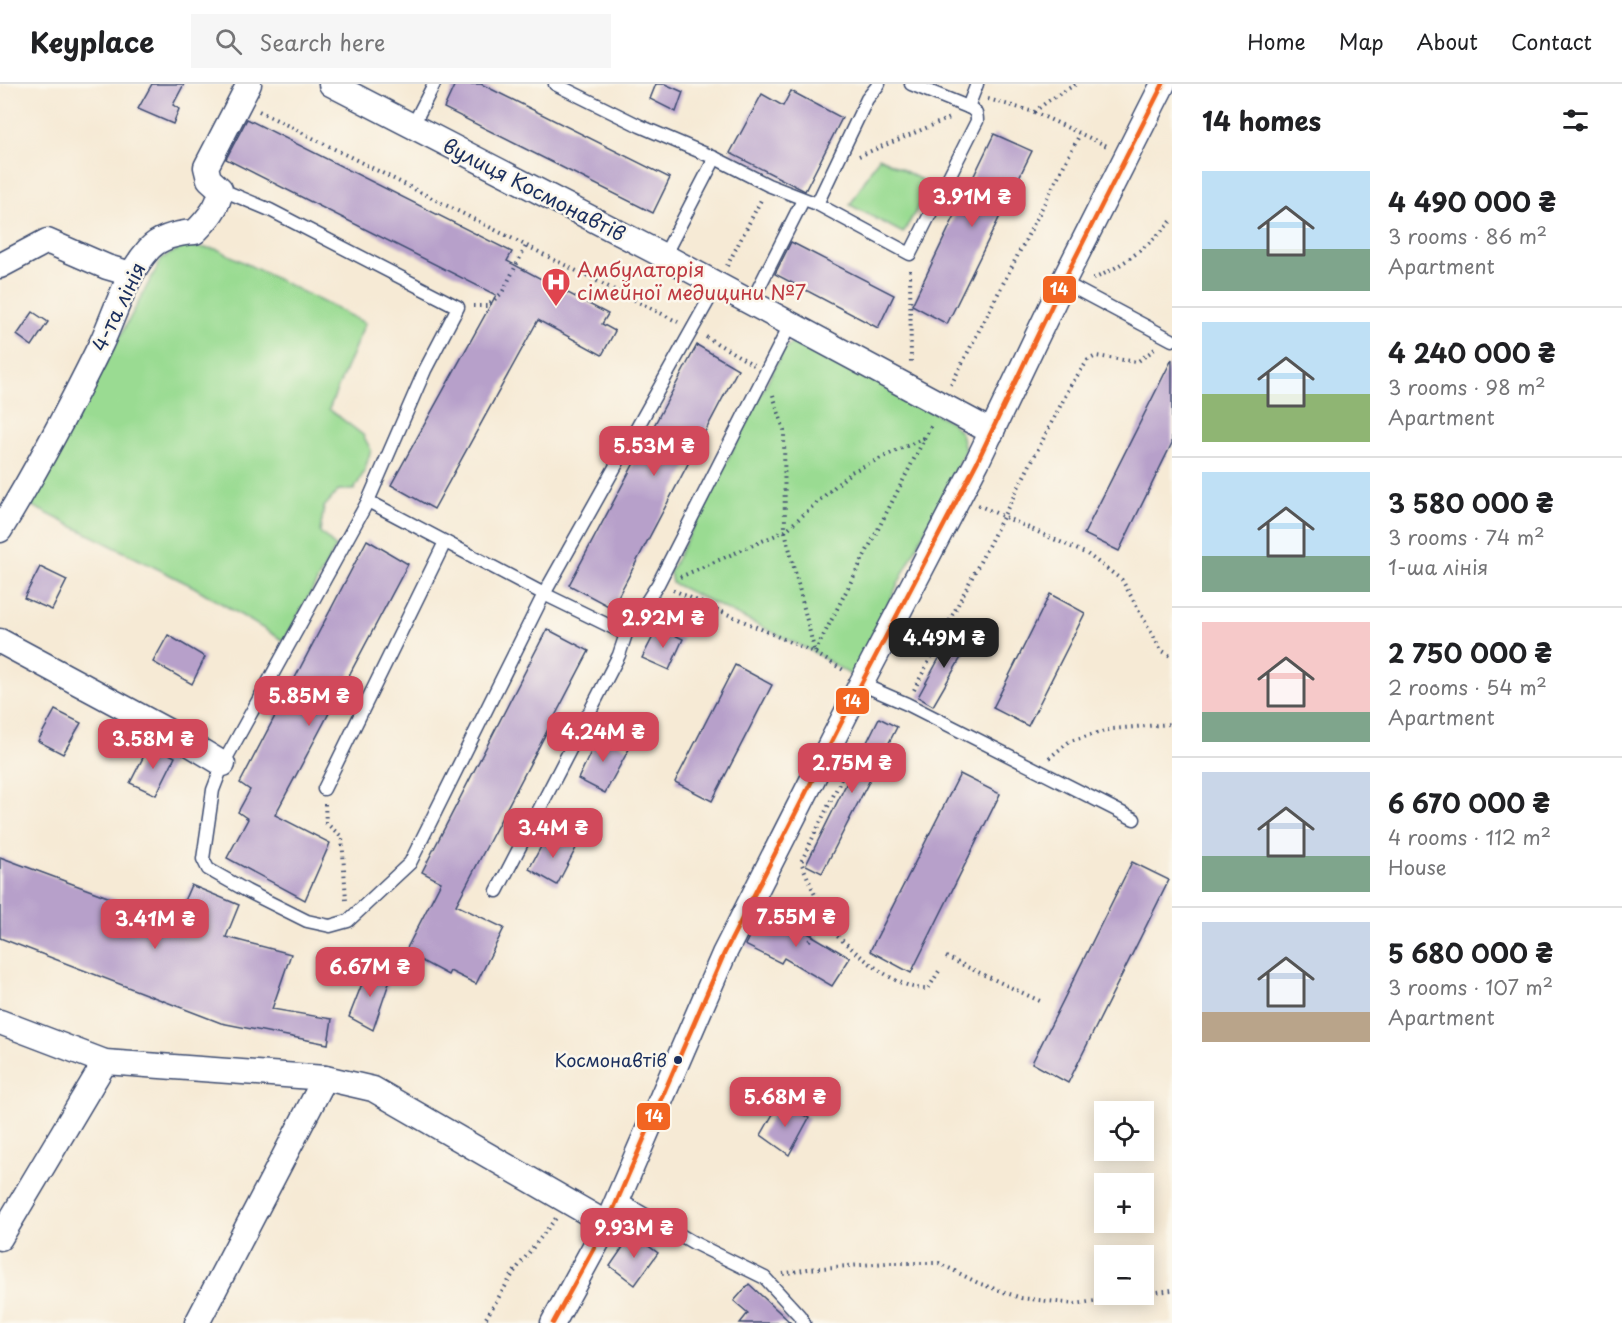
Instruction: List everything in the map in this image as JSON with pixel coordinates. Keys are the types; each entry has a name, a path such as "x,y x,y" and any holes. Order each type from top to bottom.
{"street":[{"name":"вулиця Космонавтів","path":"331,84 664,256 992,432"},
{"path":"553,1323 607,1224 724,954 1068,284 1127,155 1163,84"},
{"path":"220,189 209,179 206,167 244,93"},
{"name":"4-та лінія","path":"0,530 102,342 131,274 150,248 176,233 195,232 208,219 221,195 220,189"},
{"path":"0,266 47,240 107,267 131,274"},
{"path":"0,641 135,713 223,764"},
{"path":"0,1022 105,1062 325,1078 373,1089 607,1224"},
{"path":"0,1238 105,1062"},
{"path":"197,1323 325,1078"}],"lane":[{"path":"412,127 434,84"},
{"path":"555,84 768,185 818,204 910,254 977,121 977,115 968,106 911,84"},
{"path":"818,204 867,99 879,84"},
{"path":"968,106 977,84"},
{"path":"664,256 715,158"},
{"path":"220,189 270,210 458,307 424,370 368,501 223,764 213,790 203,859 208,869 307,921 330,926 348,921 410,863 544,594 717,285"},
{"path":"751,303 803,200"},
{"path":"1068,284 1168,338"},
{"path":"497,891 619,655 626,634 658,584 790,325"},
{"path":"368,501 544,594 626,634"},
{"path":"324,789 445,542"},
{"path":"861,684 906,704 1134,819"},
{"path":"618,1198 694,1243 765,1278 804,1323"}],"path":[{"path":"244,93 526,246 693,330 766,373 784,430 785,531 815,653"},
{"path":"1034,112 1127,155"},
{"path":"815,653 1080,134"},
{"path":"717,285 768,185"},
{"path":"1068,284 1096,278 1123,262 1160,233 1172,220"},
{"path":"458,307 487,306 502,293 526,246"},
{"path":"910,254 911,389"},
{"path":"906,704 1071,385 1088,360 1096,356 1137,362 1168,338"},
{"path":"658,584 670,582 785,531 851,472 927,436"},
{"path":"959,496 1087,554 1122,580 1161,650 1172,657"},
{"path":"658,584 815,653"},
{"path":"1035,769 1070,741 1112,729 1172,722"},
{"path":"324,789 326,823 342,837 348,921"},
{"path":"809,941 814,932 830,929 867,963 915,989 928,989 939,971"},
{"path":"946,957 1042,1002"},
{"path":"483,1323 514,1272 569,1203"},
{"path":"765,1278 808,1269 888,1263 939,1263 978,1283 1021,1298 1075,1304 1172,1290"}],"green space":[{"path":"879,157 931,185 903,233 850,205"},
{"path":"185,246 217,249 365,323 329,409 363,435 371,450 364,472 354,490 339,490 324,507 320,532 336,547 284,641 194,587 30,505 162,258"},
{"path":"802,340 951,422 961,433 965,450 852,676 815,653 672,583 670,572 784,349 795,341"}],"building":[{"path":"152,84 184,84 173,105 179,109 173,124 138,109"},
{"path":"455,84 481,84 670,178 653,213 444,108"},
{"path":"656,84 665,84 683,92 676,112 650,99"},
{"path":"791,91 842,118 805,191 730,153 762,94 783,106"},
{"path":"247,119 512,252 507,261 608,314 602,324 615,331 602,355 538,320 434,509 391,485 496,295 226,159"},
{"path":"994,134 1032,151 947,324 912,305"},
{"path":"791,242 894,295 878,328 775,274"},
{"path":"33,312 48,322 32,346 17,335"},
{"path":"697,345 738,369 612,608 569,585"},
{"path":"1172,359 1172,443 1119,551 1084,534"},
{"path":"367,540 408,564 275,815 330,843 305,900 227,858 248,819 238,812 250,790 240,783"},
{"path":"40,567 67,580 52,610 24,598"},
{"path":"1050,594 1085,613 1028,726 993,708"},
{"path":"658,627 683,639 669,670 642,658"},
{"path":"547,629 589,651 456,905 504,928 476,984 450,971 448,975 405,952 441,882 422,872"},
{"path":"953,633 970,642 933,706 918,697"},
{"path":"168,635 205,657 192,684 153,662"},
{"path":"735,665 772,685 712,801 675,782"},
{"path":"55,710 81,723 63,754 38,741"},
{"path":"879,718 897,727 822,873 806,865"},
{"path":"600,733 629,749 605,793 578,779"},
{"path":"150,744 175,757 156,795 130,783"},
{"path":"960,774 1000,794 911,973 870,951"},
{"path":"549,832 576,848 557,885 529,869"},
{"path":"0,857 175,922 191,885 239,905 226,937 291,954 272,1009 332,1019 328,1044 221,1023 0,938"},
{"path":"1132,862 1169,880 1068,1083 1032,1063"},
{"path":"762,911 806,932 850,958 832,986 784,958 781,963 745,945"},
{"path":"369,966 391,977 373,1030 349,1017"},
{"path":"780,1102 809,1118 789,1155 761,1135"},
{"path":"632,1234 658,1253 635,1285 610,1266"},
{"path":"749,1284 791,1323 740,1323 748,1313 734,1301"}],"transit line":[{"name":"14","path":"553,1323 607,1224 724,954 977,462 1063,282 1163,84"}],"place":[{"name":"Амбулаторія сімейної медицини №7","path":"556,308"},
{"name":"Космонавтів","path":"678,1060"}]}
